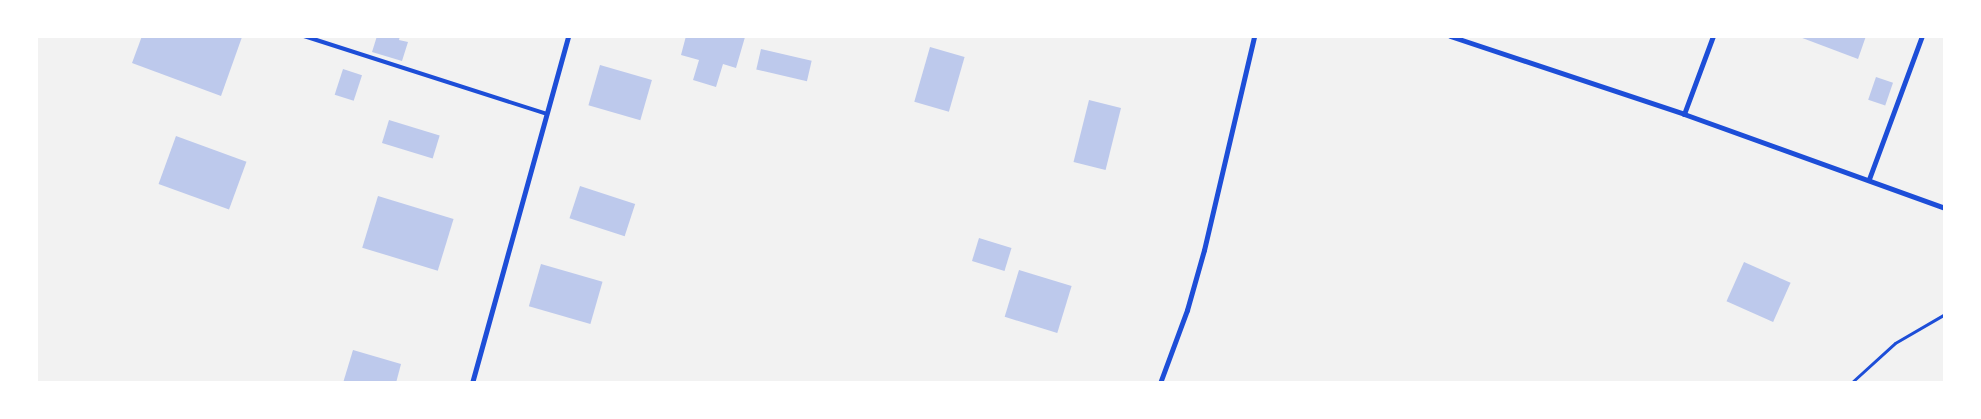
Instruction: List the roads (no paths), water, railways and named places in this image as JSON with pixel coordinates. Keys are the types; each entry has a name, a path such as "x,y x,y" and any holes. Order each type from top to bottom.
{"street":[{"path":"472,383 568,36"},
{"path":"1160,383 1187,310 1199,267 1254,36"},
{"path":"1450,36 1684,114 1869,179 1945,208"},
{"path":"1684,114 1713,36"},
{"path":"1869,179 1922,36"}],"lane":[{"path":"304,36 547,114"}]}
